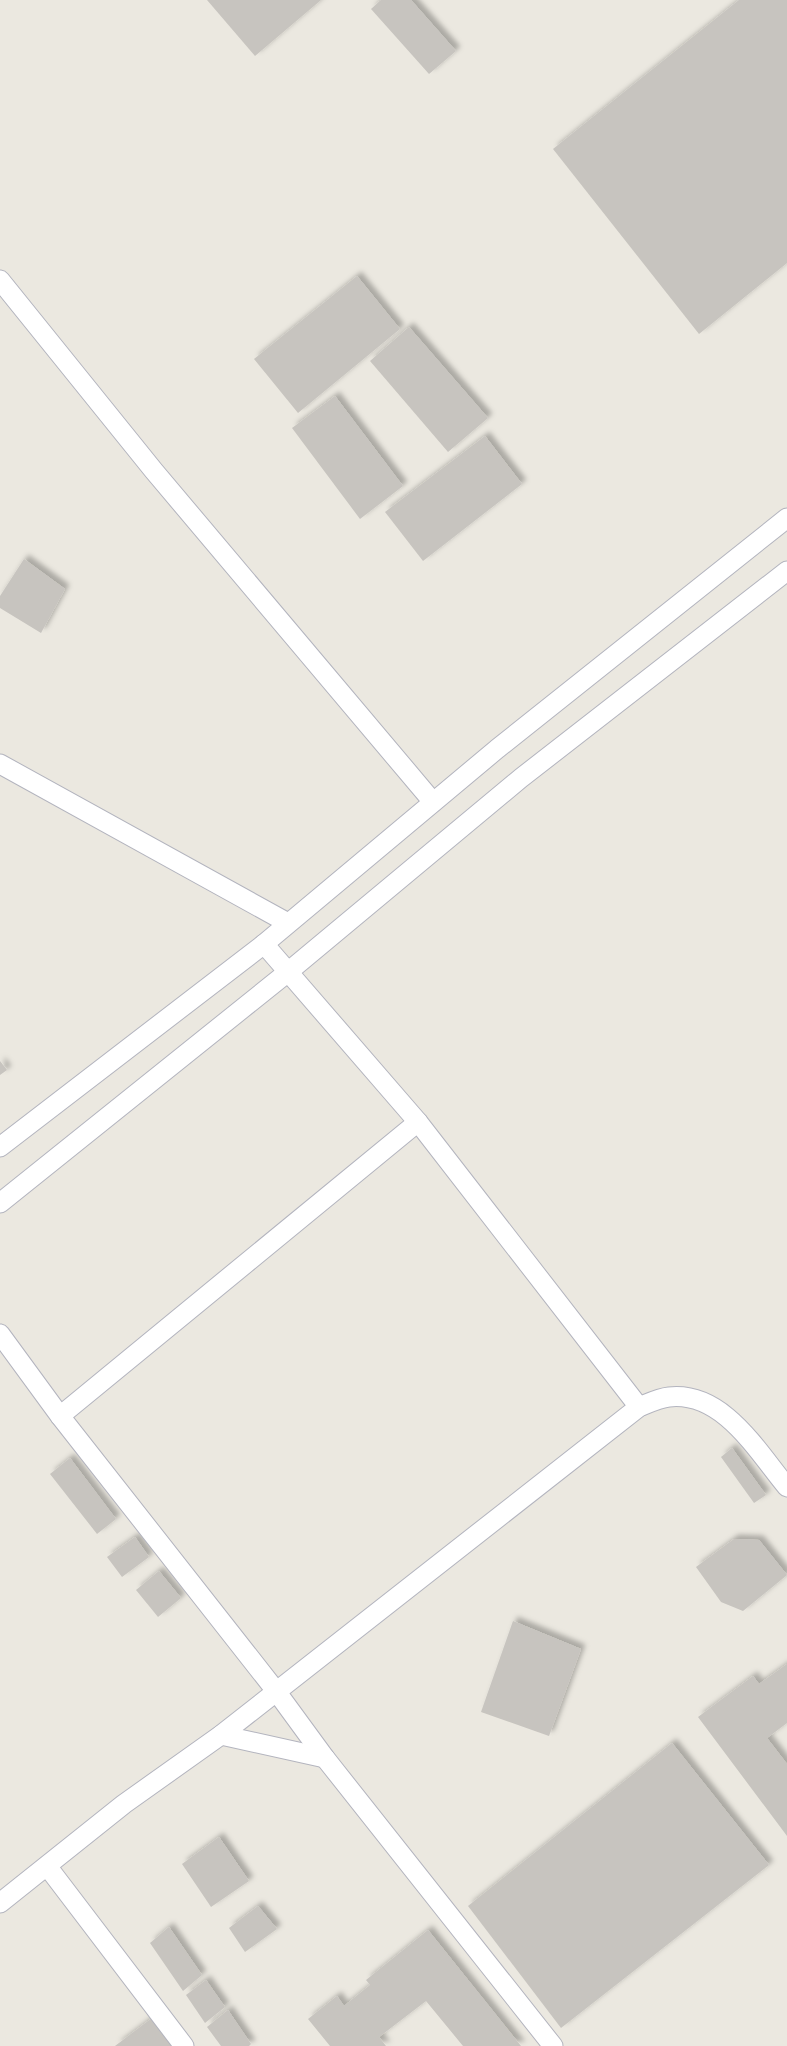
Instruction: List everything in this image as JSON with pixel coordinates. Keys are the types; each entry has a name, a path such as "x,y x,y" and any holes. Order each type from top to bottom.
{"lane":[{"path":"0,280 154,471 433,802"},
{"path":"0,1147 264,944 497,749 787,518"},
{"path":"0,1203 288,972 521,778 787,571"},
{"path":"0,764 288,923"},
{"path":"264,944 418,1122 640,1407"},
{"path":"60,1416 418,1122"},
{"path":"0,1334 60,1416 276,1691 325,1758 553,2046"},
{"path":"0,1903 124,1804 221,1735 640,1407 668,1397 690,1398 714,1406 732,1420 787,1487"},
{"path":"221,1735 325,1758"},
{"path":"47,1866 184,2046"}],"building":[{"path":"207,0 321,0 255,56"},
{"path":"381,0 411,0 456,51 429,74 371,9"},
{"path":"739,0 787,0 787,263 699,334 553,149"},
{"path":"357,276 400,329 298,413 254,359"},
{"path":"409,327 488,418 448,452 370,361"},
{"path":"335,396 403,486 360,519 292,428"},
{"path":"485,436 522,484 423,561 385,512"},
{"path":"24,559 65,589 41,633 0,608 0,596"},
{"path":"0,1061 7,1070 0,1075"},
{"path":"732,1448 766,1495 754,1503 721,1457"},
{"path":"70,1458 116,1519 97,1534 50,1474"},
{"path":"135,1537 149,1557 122,1577 107,1557"},
{"path":"734,1539 759,1540 787,1575 743,1611 721,1602 696,1567"},
{"path":"159,1571 181,1598 158,1617 136,1590"},
{"path":"513,1621 581,1649 549,1736 481,1712"},
{"path":"787,1664 787,1723 767,1738 787,1764 787,1836 698,1717 753,1676 759,1684"},
{"path":"672,1743 769,1865 561,2028 468,1906"},
{"path":"219,1837 249,1881 211,1907 182,1864"},
{"path":"258,1906 277,1929 245,1952 229,1928"},
{"path":"169,1927 202,1975 183,1991 150,1943"},
{"path":"428,1930 521,2046 463,2046 426,2001 379,2037 386,2046 330,2046 308,2019 337,1996 344,2006 370,1985 366,1980"},
{"path":"206,1980 225,2007 205,2023 186,1995"},
{"path":"228,2010 251,2044 249,2046 221,2046 207,2027"},
{"path":"152,2018 172,2046 115,2046"}]}
